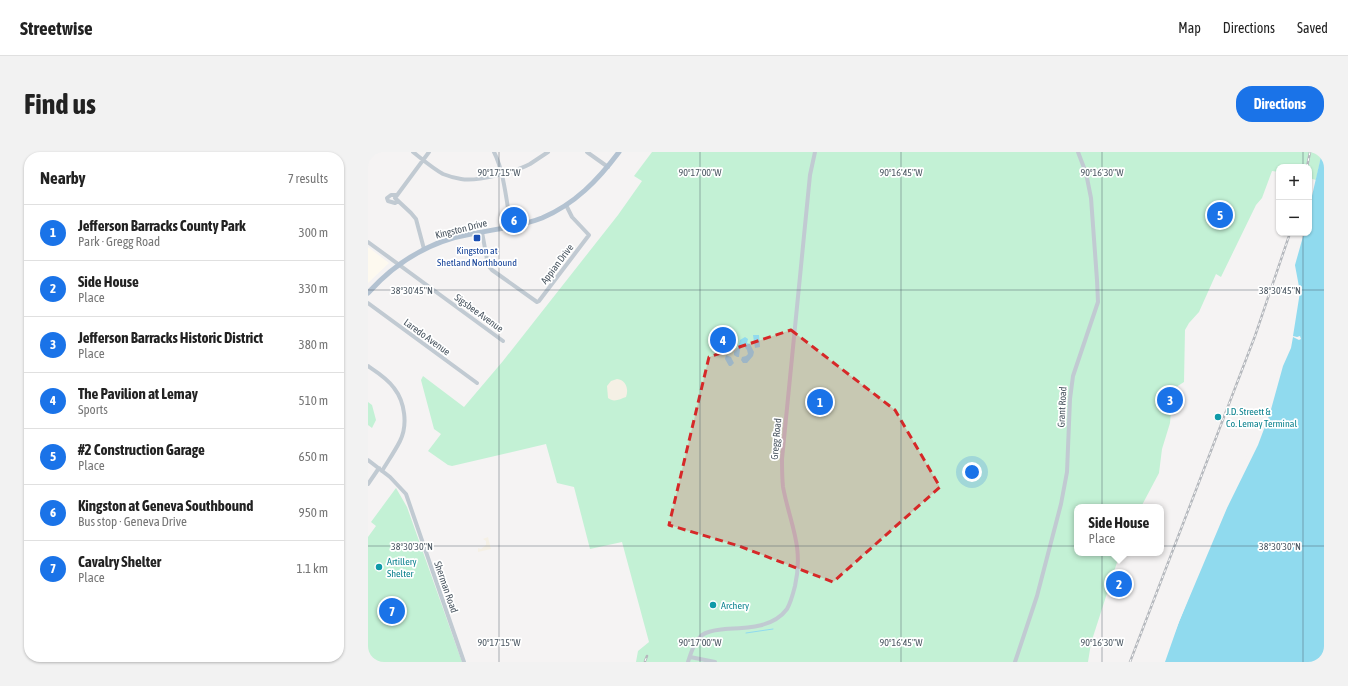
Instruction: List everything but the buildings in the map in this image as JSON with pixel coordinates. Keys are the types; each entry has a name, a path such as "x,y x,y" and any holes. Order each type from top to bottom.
{"main road":[{"name":"Kingston Drive","path":"368,293 398,264 424,249 455,237 511,227 542,218 566,205 590,186 608,167 619,152"}],"street":[{"path":"413,152 444,174 461,179 471,179 501,174 529,164 548,152"},
{"path":"424,249 416,219 411,212 396,198 429,152"},
{"path":"494,152 501,174 511,227"},
{"path":"587,152 608,167"},
{"name":"Gregg Road","path":"688,662 696,642 706,633 715,630 756,626 774,620 786,609 794,593 798,564 798,547 784,488 782,459 810,175 815,152"},
{"name":"Grant Road","path":"1015,662 1037,596 1061,504 1067,472 1070,399 1073,376 1098,302 1091,198 1087,178 1078,152"},
{"name":"Appian Drive","path":"482,232 488,265 498,275 537,302 589,235 572,217 566,205"},
{"name":"Sigsbee Avenue","path":"368,242 504,341"},
{"name":"Laredo Avenue","path":"368,303 477,383"},
{"path":"368,366 394,388 400,398 405,416 400,442 381,470 368,484"},
{"path":"368,460 381,470"},
{"name":"Sherman Road","path":"381,470 406,494 464,662"},
{"path":"690,657 715,662"}],"highlighted area":[{"path":"791,330 895,410 940,487 833,582 739,546 669,525 709,357"}],"shaded area":[{"path":"368,247 389,263 368,283"}],"green space":[{"path":"652,152 1322,152 1316,180 1312,179 1312,164 1276,164 1276,172 1272,171 1262,198 1256,205 1221,277 1216,274 1199,312 1185,330 1184,382 1173,389 1170,423 1162,449 1159,473 1143,504 1074,504 1074,556 1119,556 1091,643 1088,662 636,662 638,651 649,642 622,542 590,549 574,487 557,483 546,444 452,466 448,465 428,451 441,434 434,429 421,380 423,376 464,407 503,361 618,215 642,181 634,176"},
{"path":"368,402 372,405 376,420 372,428 368,425"},
{"path":"396,488 407,507 462,662 368,662 368,537 376,526 371,522"}],"sand":[{"path":"617,379 625,383 627,394 626,397 612,400 608,398 607,386 611,381"},
{"path":"488,537 491,549 478,552 478,548 481,549 486,545 486,541 483,539"}],"water":[{"path":"1322,152 1324,152 1324,662 1163,662 1200,569 1269,410 1278,369 1288,350 1295,265 1303,236 1312,236 1312,196"},
{"path":"753,335 759,335 760,347 755,348"},
{"path":"745,337 748,339 747,343 750,344 754,352 753,356 747,363 743,363 741,360 742,357 748,354 744,346 740,349 739,357 734,355 734,352 738,348 740,340"},
{"path":"726,355 731,357 734,363 731,366 729,366 725,359"}],"pier":[{"path":"1294,260 1300,292 1293,336 1300,336 1301,339 1299,340 1293,337 1291,348 1283,366 1270,413 1258,445 1227,508 1179,622 1165,662 1161,662 1198,568 1267,410 1276,368 1286,349 1285,336 1291,298"}],"waterway":[{"path":"746,633 773,629"}],"railway":[{"path":"1308,164 1310,152"},
{"path":"1130,662 1255,336 1289,236"},
{"path":"645,661 647,656"}],"place":[{"name":"#2 Construction Garage","path":"1220,215"},
{"name":"Kingston at Geneva Southbound","path":"514,220"},
{"name":"Kingston at Shetland Northbound","path":"477,238"},
{"name":"The Pavilion at Lemay","path":"723,340"},
{"name":"Jefferson Barracks Historic District","path":"1170,400"},
{"name":"Jefferson Barracks County Park","path":"820,402"},
{"name":"J.D. Streett & Co. Lemay Terminal","path":"1218,417"},
{"name":"Artillery Shelter","path":"379,567"},
{"name":"Side House","path":"1119,584"},
{"name":"Archery","path":"713,605"},
{"name":"Cavalry Shelter","path":"392,611"}]}
